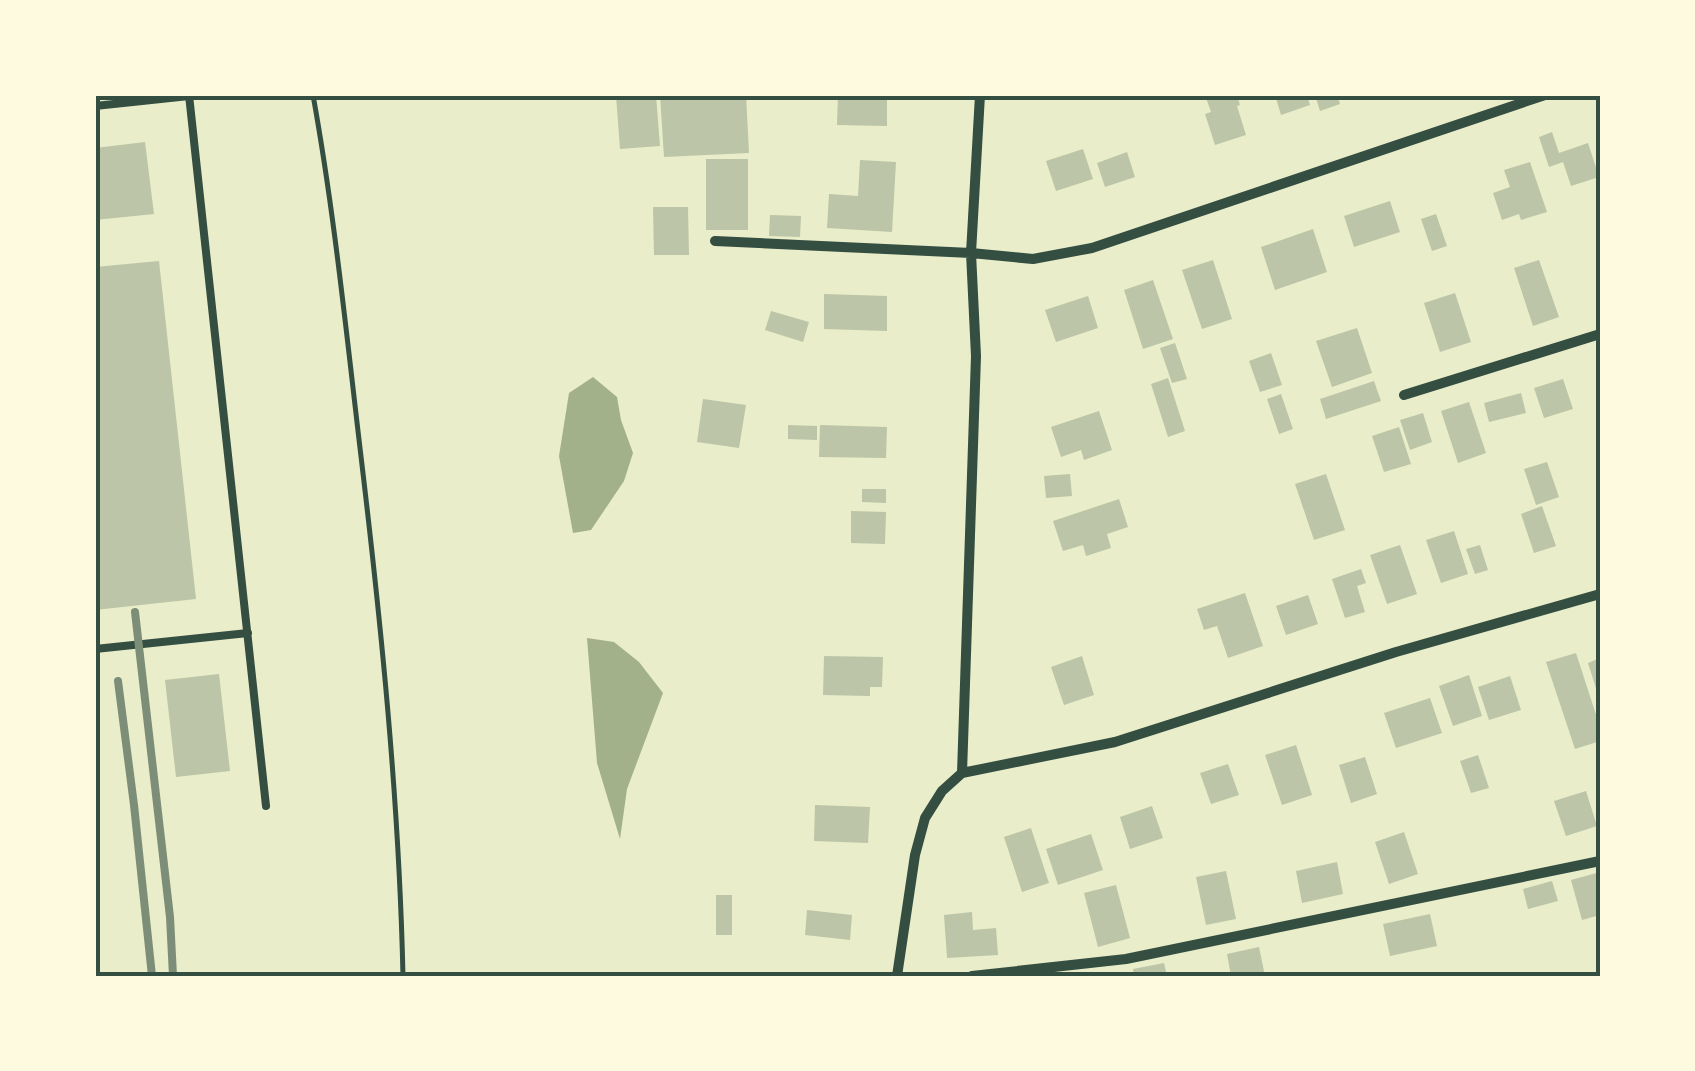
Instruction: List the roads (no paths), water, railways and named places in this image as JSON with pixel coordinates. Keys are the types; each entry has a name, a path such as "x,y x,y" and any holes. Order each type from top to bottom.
{"street":[{"path":"962,773 976,356 970,253 980,95"},
{"path":"715,241 1033,259 1092,248 1545,95"},
{"path":"1404,395 1600,334"},
{"path":"897,976 915,856 925,818 942,791 962,773 1115,742 1396,652 1600,594"},
{"path":"972,976 1126,960 1600,860"}],"lane":[{"path":"95,106 189,96 266,806"},
{"path":"95,649 248,632"}],"railway":[{"path":"135,612 170,917 173,976"},
{"path":"118,681 152,976"}]}
